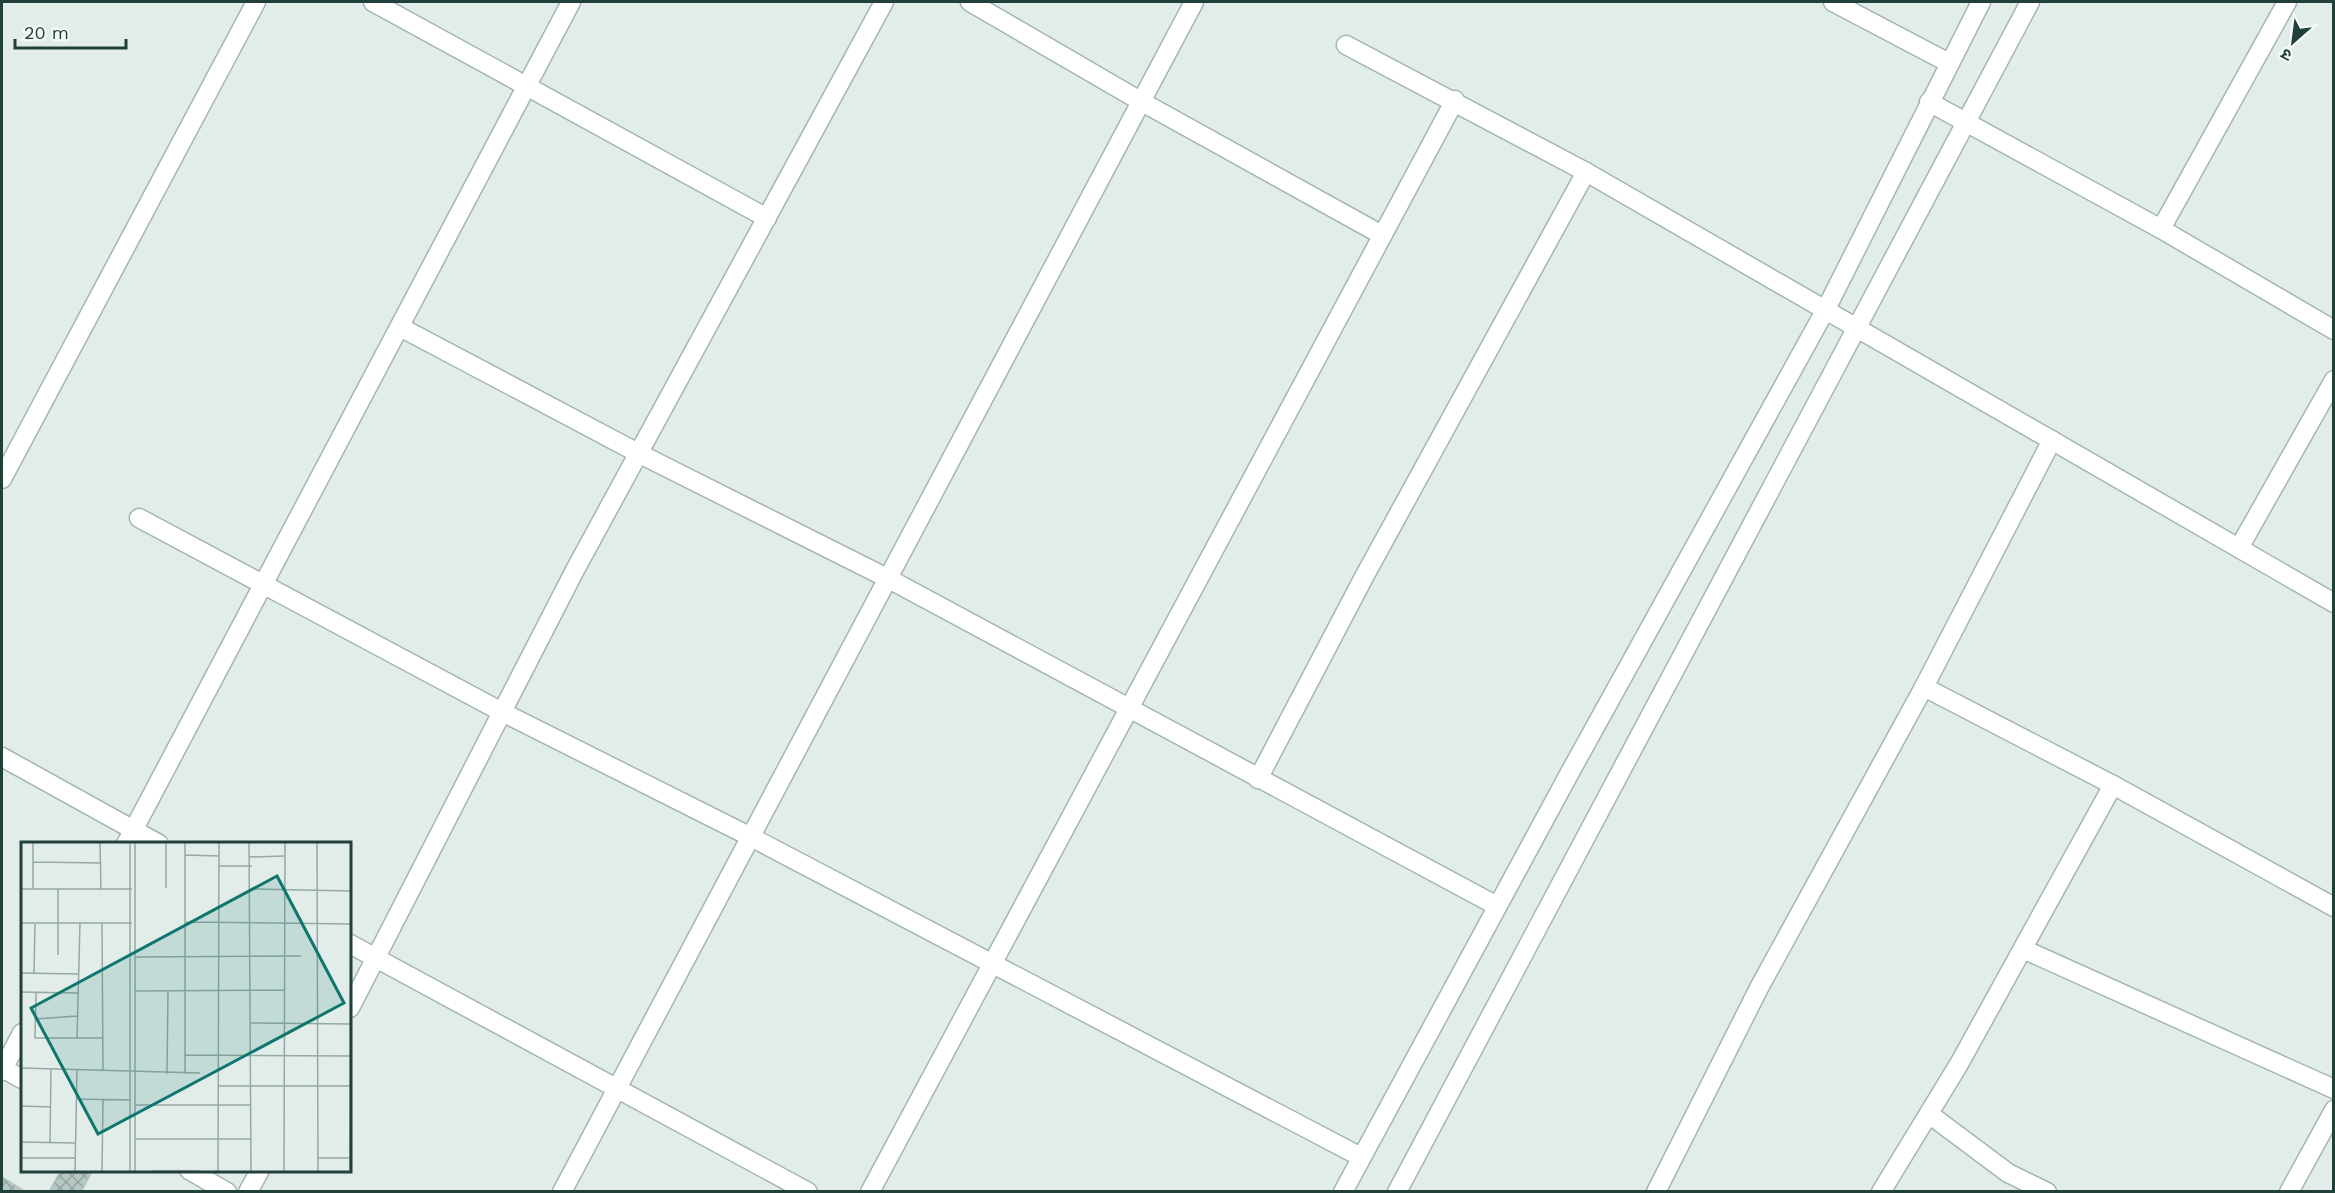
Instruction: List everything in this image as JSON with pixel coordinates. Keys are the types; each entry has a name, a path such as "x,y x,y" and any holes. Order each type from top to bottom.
{"street":[{"path":"2,479 256,2"},
{"path":"372,2 767,218"},
{"path":"129,837 571,2"},
{"path":"351,1006 575,570 884,2"},
{"path":"970,2 1142,102 1382,236"},
{"path":"562,1191 1194,2"},
{"path":"1833,2 1949,63"},
{"path":"1343,1191 1497,906 1826,309 1929,102 1982,2"},
{"path":"1397,1191 2030,2"},
{"path":"2161,229 2287,2"},
{"path":"1346,45 1455,100 1587,172 2334,603"},
{"path":"870,1191 1455,100"},
{"path":"1929,102 2161,229 2334,330"},
{"path":"1258,779 1364,577 1587,172"},
{"path":"400,327 638,453 888,579 1497,906"},
{"path":"2239,548 2334,380"},
{"path":"1656,1191 1760,986 1924,687 2052,440"},
{"path":"139,518 502,712 751,837 1361,1157"},
{"path":"1924,687 2113,785 2334,907"},
{"path":"2,758 129,837 154,842"},
{"path":"1881,1191 1959,1064 2113,785"},
{"path":"351,945 808,1191"},
{"path":"2023,948 2334,1089"},
{"path":"21,1035 2,1069 21,1078"},
{"path":"2289,1191 2334,1110"},
{"path":"1929,1114 2008,1173 2047,1191"},
{"path":"193,1172 227,1191"},
{"path":"248,1191 259,1172"}],"building":[{"path":"60,1172 92,1172 81,1192 49,1192"},
{"path":"2,1177 26,1192 2,1192"}]}
